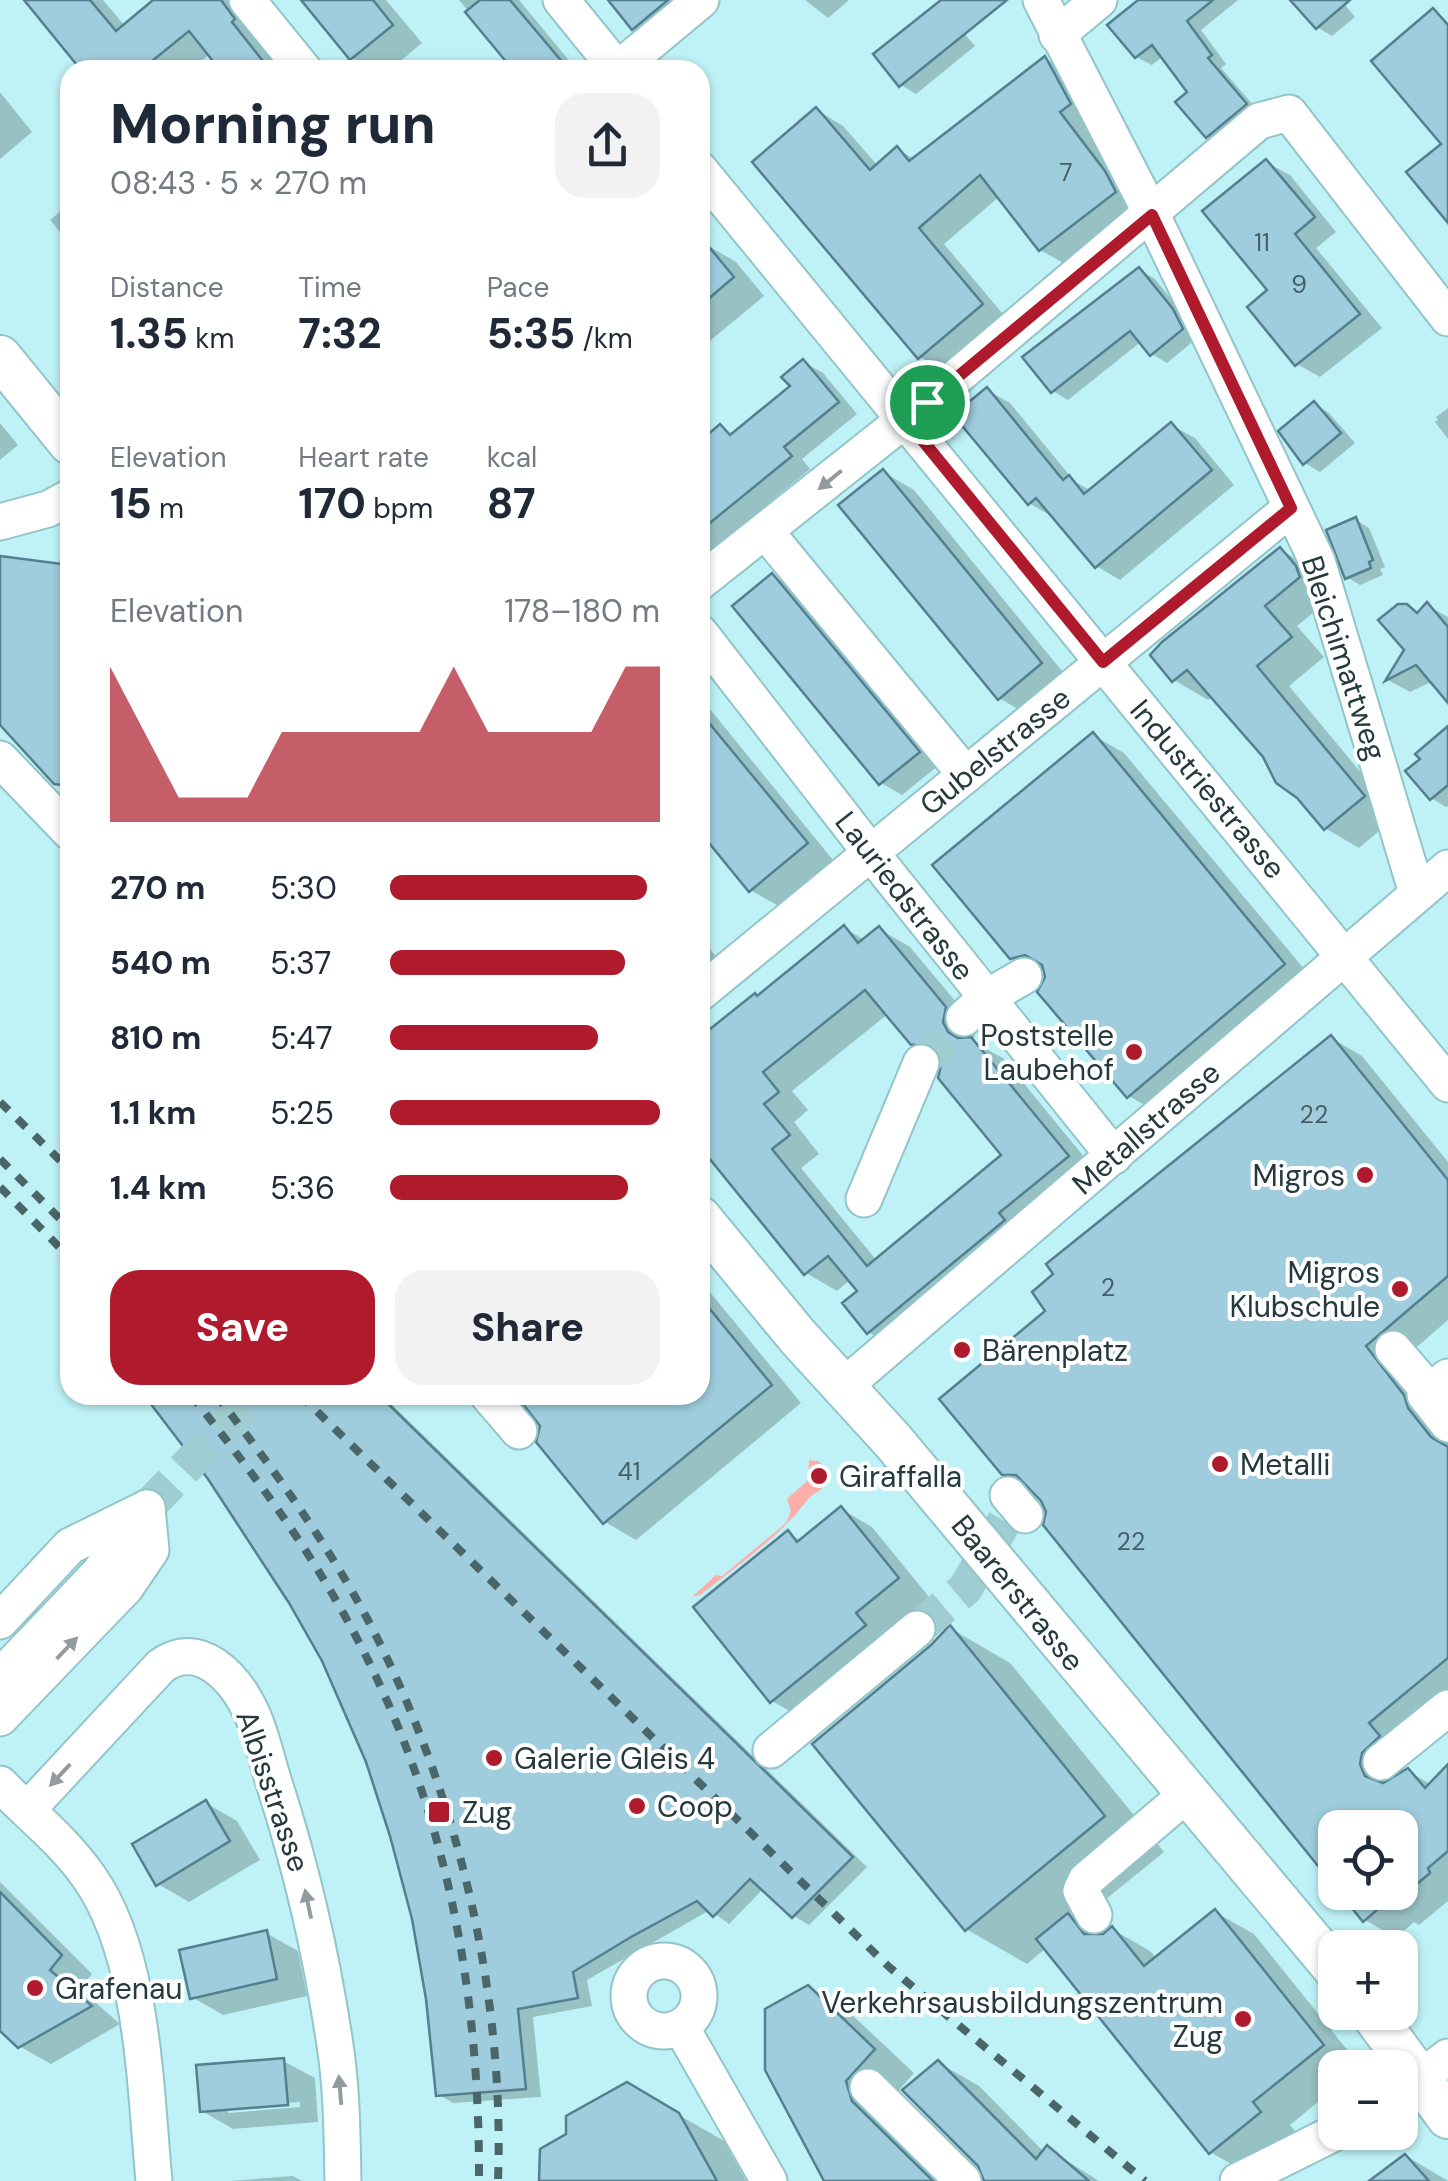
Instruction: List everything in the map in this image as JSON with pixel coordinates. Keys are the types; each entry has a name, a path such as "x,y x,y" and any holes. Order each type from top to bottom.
{"main road":[{"path":"0,356 60,431"},
{"name":"Baarerstrasse","path":"710,1230 893,1441 1318,1949"},
{"path":"1386,2030 1423,2076 1448,2117"}],"street":[{"path":"247,0 296,60"},
{"path":"561,0 610,60"},
{"path":"630,60 701,0"},
{"name":"Bleichimattweg","path":"1041,0 1152,215 1316,561 1417,893"},
{"path":"1057,34 1100,0"},
{"path":"710,574 906,420 1260,121 1289,113 1448,318"},
{"name":"Industriestrasse","path":"710,182 1448,1084"},
{"path":"0,522 60,502"},
{"name":"Gubelstrasse","path":"710,985 1291,508"},
{"path":"766,532 966,775"},
{"name":"Lauriedstrasse","path":"710,646 871,853 975,1008 1114,1156"},
{"path":"0,760 60,822"},
{"name":"Metallstrasse","path":"843,1387 1448,868"},
{"path":"975,1008 1024,976"},
{"path":"864,1199 921,1062"},
{"path":"1393,1349 1439,1384 1425,1395 1448,1424"},
{"path":"496,1405 518,1431"},
{"path":"0,1621 70,1546 147,1508"},
{"path":"0,1677 100,1573 147,1508"},
{"path":"0,1718 126,1587 151,1550 147,1508"},
{"path":"771,1750 917,1630"},
{"name":"Albisstrasse","path":"27,1810 160,1666 176,1655 197,1655 225,1674 251,1712 300,1862 336,2047 342,2100 343,2181"},
{"path":"1380,1762 1448,1708"},
{"path":"0,1784 55,1834 91,1880 118,1931 139,2027 154,2181"},
{"path":"1094,1915 1081,1891 1086,1880 1186,1794"},
{"path":"681,2027 769,2181"},
{"path":"868,2087 962,2181"},
{"path":"1238,2181 1318,2141"}],"shaded area":[{"path":"809,1460 827,1468 824,1486 810,1497 785,1526 758,1550 700,1595 692,1597 786,1523 791,1511 787,1499 808,1480"}],"building":[{"path":"24,0 90,0 116,31 153,0 221,0 235,19 232,22 262,60 212,60 189,31 153,60 73,60"},
{"path":"301,0 373,0 393,25 350,60"},
{"path":"480,0 510,0 561,60 505,60 465,12"},
{"path":"608,0 668,0 632,30"},
{"path":"941,0 1007,0 899,87 873,54"},
{"path":"1138,0 1213,0 1187,21 1212,55 1208,58 1247,104 1206,138 1175,102 1187,92 1152,45 1135,58 1107,25"},
{"path":"1290,0 1350,0 1316,29"},
{"path":"1433,8 1448,25 1448,223 1406,172 1441,144 1371,61"},
{"path":"1045,56 1071,104 1060,112 1105,171 1116,192 1039,251 980,175 919,228 983,304 918,359 752,162 816,107 870,170 897,146 909,161"},
{"path":"1266,159 1315,217 1295,234 1360,314 1295,366 1247,307 1267,290 1202,211"},
{"path":"710,248 734,277 710,297"},
{"path":"1139,267 1173,309 1183,329 1150,356 1130,331 1051,393 1022,357"},
{"path":"803,359 839,402 784,447 792,456 710,523 710,432 720,424 730,435 790,386 781,377"},
{"path":"987,387 1063,480 1069,475 1084,494 1171,422 1212,470 1095,568 1036,498 1028,505 953,415"},
{"path":"1314,401 1341,433 1303,465 1278,431"},
{"path":"883,469 1042,663 998,700 838,505"},
{"path":"1356,517 1373,560 1369,562 1371,568 1345,579 1326,530"},
{"path":"1280,547 1300,577 1265,606 1292,637 1257,666 1365,796 1324,830 1297,798 1276,783 1263,757 1187,670 1172,682 1150,655"},
{"path":"0,556 60,564 60,785 54,784 0,725"},
{"path":"772,573 920,752 879,785 732,606"},
{"path":"1427,602 1448,627 1448,703 1416,665 1385,681 1404,650 1378,620 1398,604 1407,604 1417,613"},
{"path":"710,724 808,843 749,892 710,844"},
{"path":"1448,726 1448,785 1430,800 1405,771 1420,759 1415,754"},
{"path":"1093,732 1285,964 1127,1098 1037,992 1045,977 1042,965 1025,955 1010,959 932,865"},
{"path":"844,925 858,943 879,926 946,1007 943,1022 948,1032 958,1038 971,1037 1069,1156 999,1213 1005,1220 867,1334 842,1303 857,1291 828,1256 804,1275 710,1159 710,1029 755,993 757,996","holes":["865,990 911,1045 928,1043 937,1049 942,1061 938,1078 1001,1155 867,1266 772,1149 790,1135 764,1104 779,1092 763,1072"]},
{"name":"Metalli","path":"1331,1035 1448,1180 1448,1276 1366,1346 1431,1437 1448,1447 1448,1658 1369,1723 1380,1736 1362,1753 1360,1764 1365,1776 1383,1783 1408,1768 1425,1788 1448,1764 1448,1851 1418,1883 1418,1810 1318,1810 1318,1866 1043,1525 1046,1512 1041,1501 1016,1475 1002,1475 939,1399 1045,1311 1032,1292 1053,1274 1046,1264"},
{"path":"710,1309 772,1385 603,1524 536,1442 540,1426 524,1405 710,1405"},
{"path":"152,1405 389,1405 853,1857 792,1918 750,1879 713,1917 697,1901 631,1937 573,1972 578,1998 518,2009 526,2089 436,2096 426,1999 412,1919 366,1762 322,1661 208,1479"},
{"path":"841,1506 899,1578 856,1613 866,1625 770,1703 693,1607 788,1530 797,1542"},
{"path":"950,1625 1105,1816 965,1931 812,1744"},
{"path":"206,1800 230,1841 156,1886 132,1844"},
{"name":"Grafenau","path":"0,1892 62,1955 50,1970 92,2006 18,2048 0,2031"},
{"path":"1215,1909 1324,2045 1253,2102 1261,2112 1209,2154 1036,1939 1068,1913 1084,1934 1103,1934 1112,1926 1144,1966"},
{"path":"1353,1910 1377,1910 1363,1922"},
{"path":"267,1930 277,1979 190,1999 179,1950"},
{"path":"808,1985 875,2049 846,2081 852,2101 933,2181 824,2181 765,2070 765,2009"},
{"path":"284,2058 288,2105 200,2112 196,2065"},
{"path":"938,2060 1036,2159 1047,2145 1089,2181 984,2181 978,2166 902,2090"},
{"path":"627,2082 679,2113 717,2181 539,2181 540,2149 566,2134 566,2116"},
{"path":"1405,2154 1429,2181 1369,2181"}],"tunnel":[{"path":"921,1063 964,1018"},
{"path":"147,1508 245,1405"},
{"path":"917,1629 965,1589 1015,1503"}],"railway":[{"path":"0,1102 60,1160"},
{"path":"0,1159 60,1219"},
{"path":"0,1187 60,1248"},
{"path":"199,1405 272,1501 316,1567 392,1712 420,1786 459,1939 471,2018 479,2181"},
{"path":"224,1405 335,1562 369,1622 427,1754 469,1893 483,1965 493,2037 498,2181"},
{"path":"310,1405 888,1966 1145,2181"}],"place":[{"name":"Poststelle Laubehof","path":"1134,1052"},
{"name":"Migros","path":"1365,1175"},
{"name":"Migros Klubschule","path":"1400,1289"},
{"name":"Bärenplatz","path":"962,1350"},
{"name":"Metalli","path":"1220,1464"},
{"name":"Giraffalla","path":"819,1476"},
{"name":"Galerie Gleis 4","path":"494,1758"},
{"name":"Coop","path":"637,1806"},
{"name":"Zug","path":"439,1812"},
{"name":"Grafenau","path":"35,1988"},
{"name":"Verkehrsausbildungszentrum Zug","path":"1243,2019"}],"route":[{"path":"1152,215 1291,508 1103,662 906,420 927,402 1152,215"}]}
